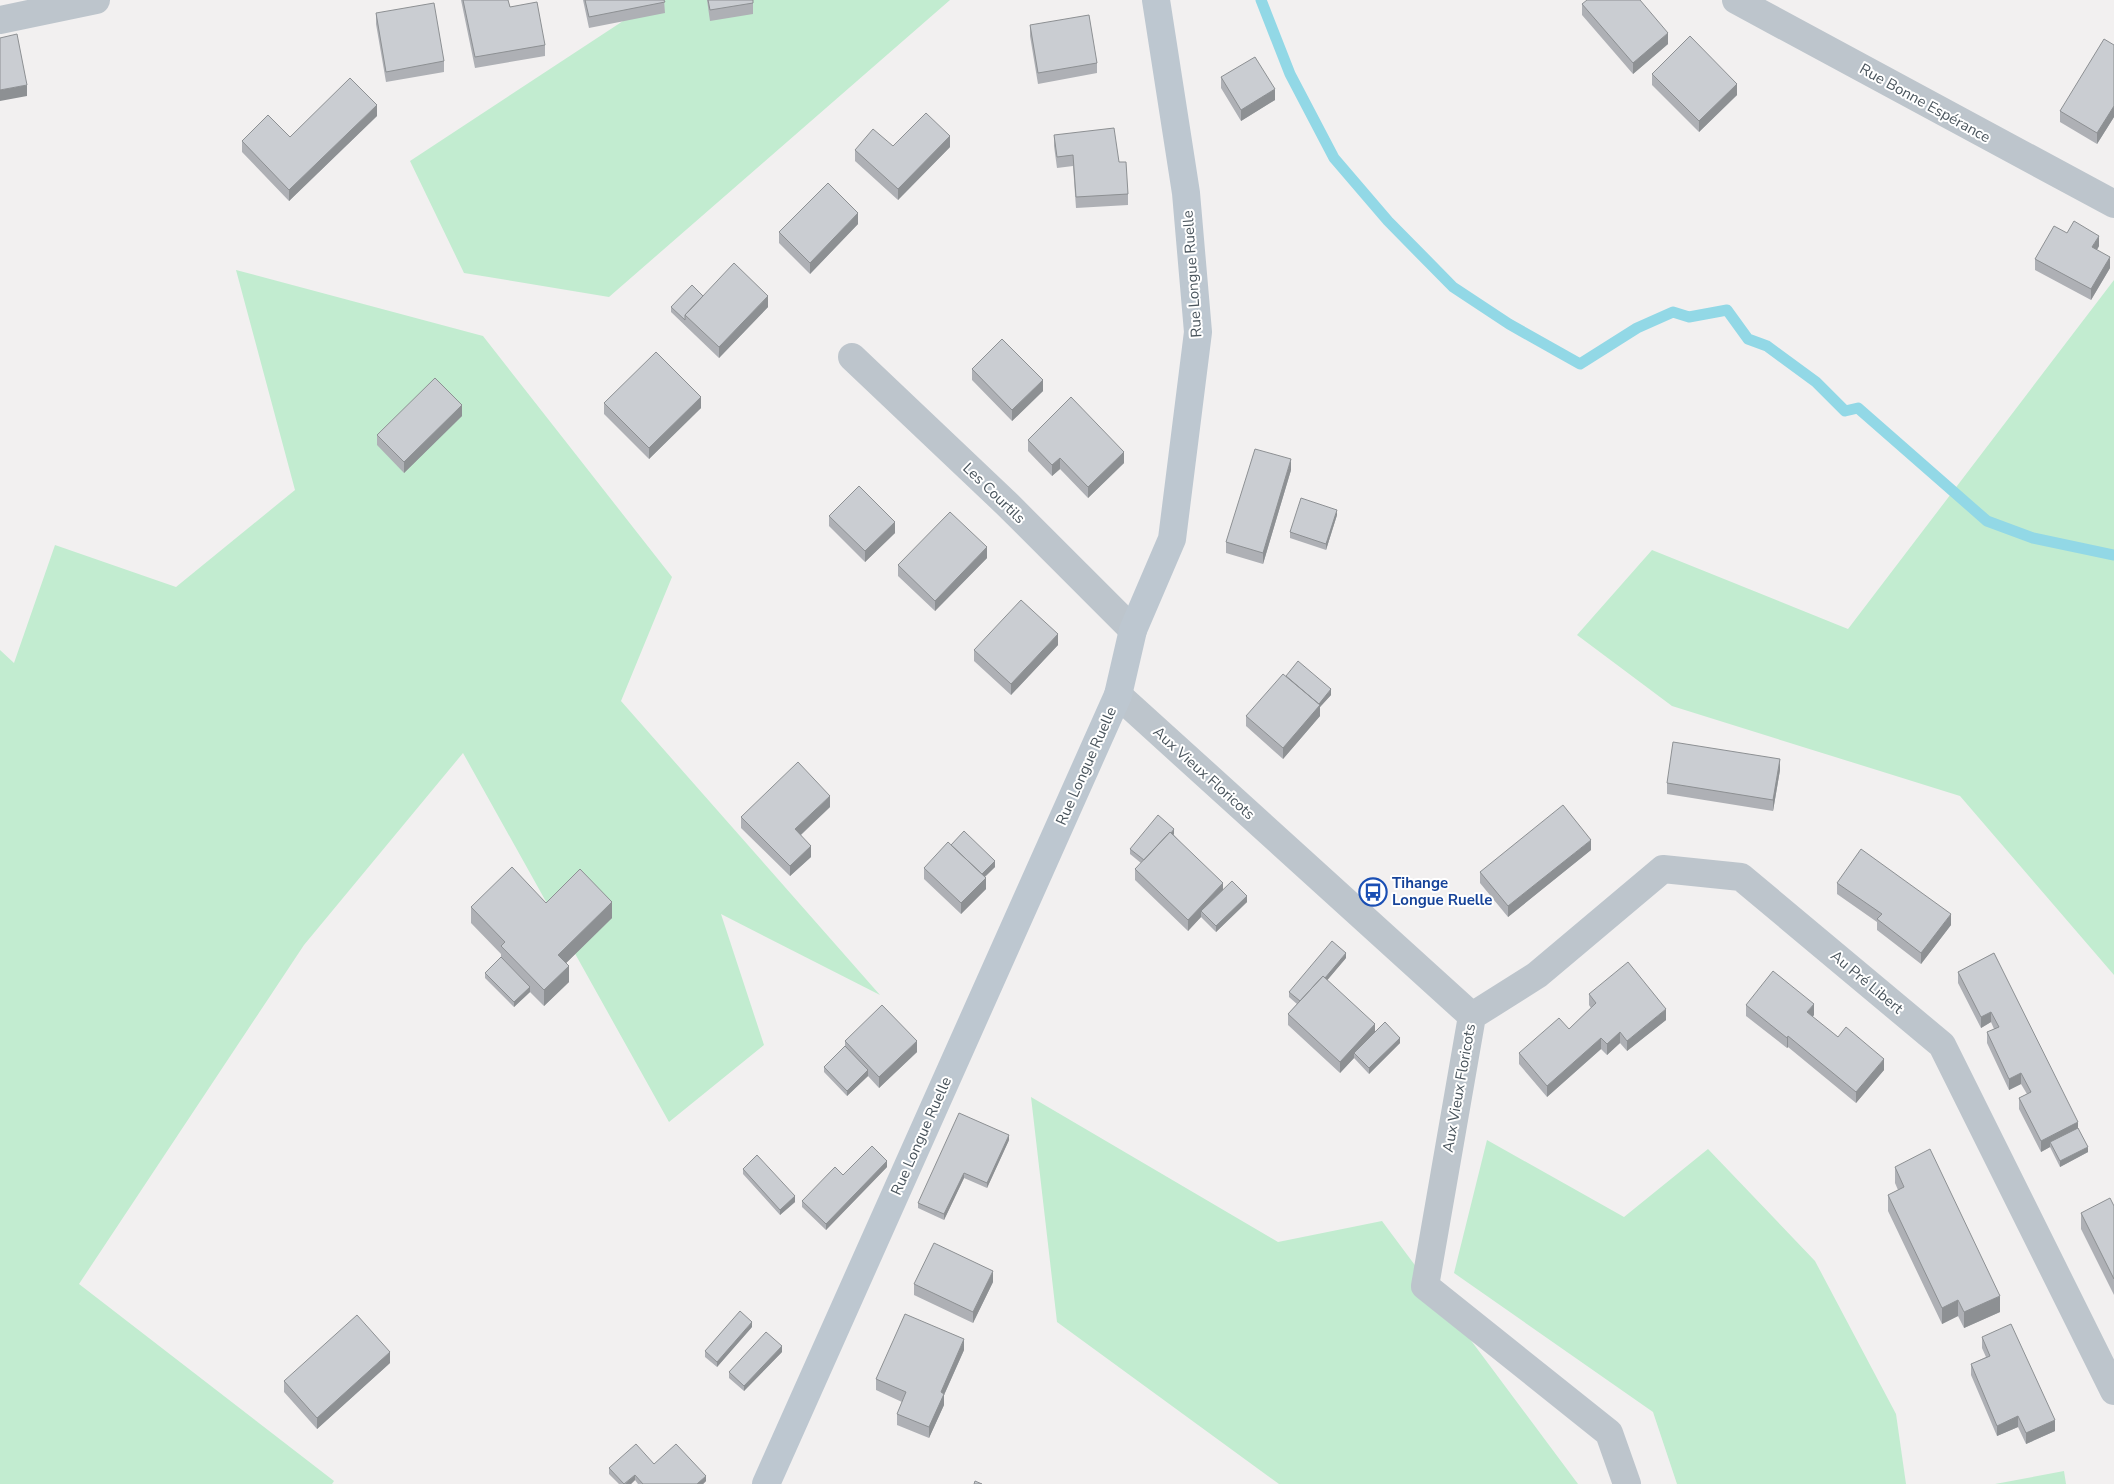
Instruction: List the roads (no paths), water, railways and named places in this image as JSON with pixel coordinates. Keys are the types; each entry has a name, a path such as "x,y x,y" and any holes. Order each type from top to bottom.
{"street":[{"path":"0,20 96,0"},
{"name":"Rue Longue Ruelle","path":"766,1484 1118,695 1133,630 1172,539 1198,332 1186,194 1156,0"},
{"name":"Rue Bonne Espérance","path":"1736,0 2114,204"},
{"name":"Les Courtils","path":"852,357 1008,505 1133,630"},
{"name":"Aux Vieux Floricots","path":"1118,695 1472,1016 1425,1286 1609,1433 1626,1484"},
{"name":"Au Pré Libert","path":"1472,1016 1537,975 1663,869 1742,877 1942,1045 2114,1391"}],"waterway":[{"path":"1261,0 1290,74 1334,158 1388,221 1453,287 1509,324 1580,364 1637,328 1673,312 1689,317 1727,310 1748,339 1767,346 1816,382 1845,411 1858,408 1987,521 2033,538 2114,555"}],"place":[{"name":"Tihange Longue Ruelle","path":"1373,892"}]}
